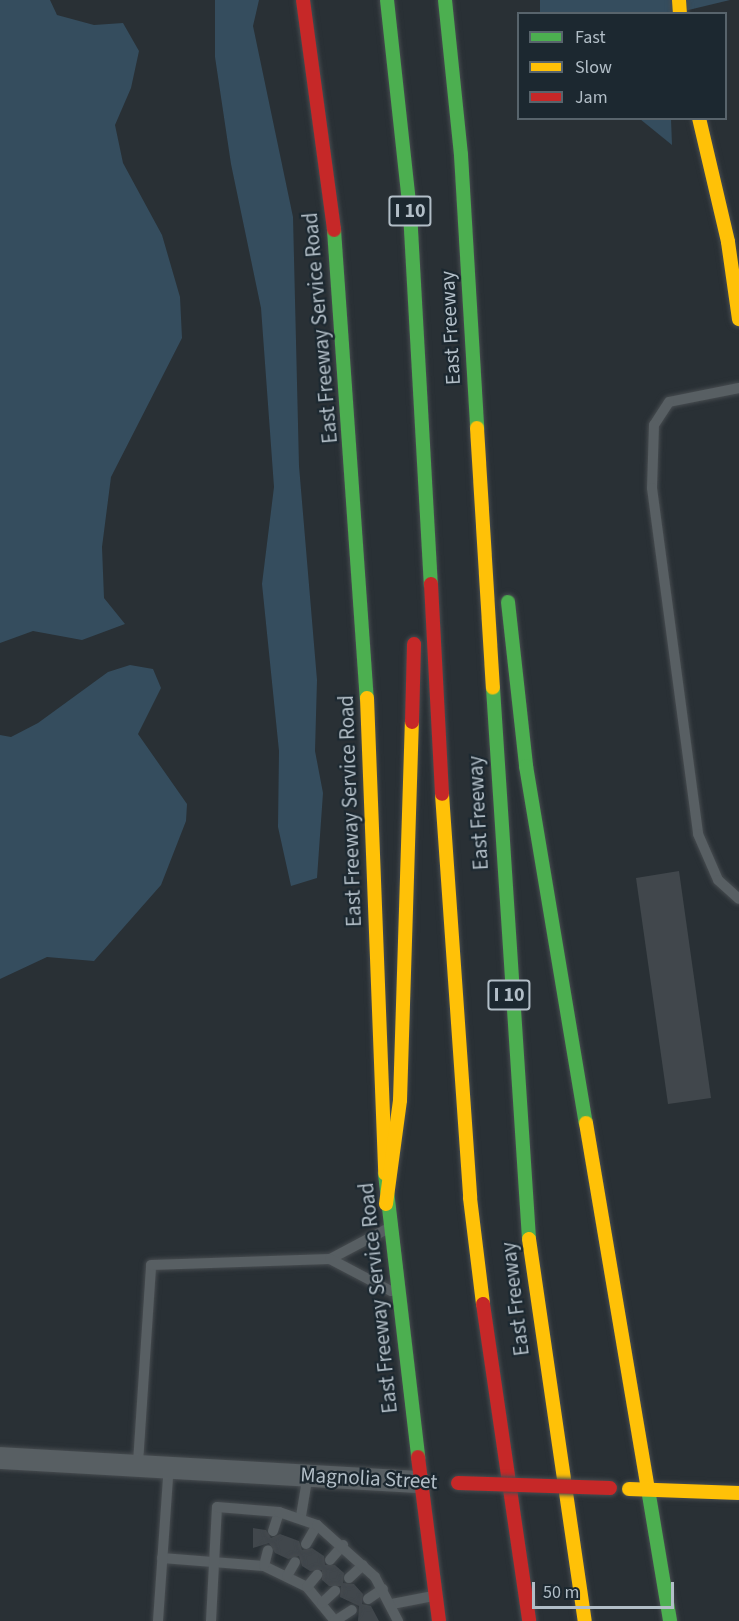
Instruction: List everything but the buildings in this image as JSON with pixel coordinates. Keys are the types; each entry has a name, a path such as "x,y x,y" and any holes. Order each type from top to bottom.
{"main road":[{"name":"East Freeway Service Road","path":"303,0 339,271 364,621 386,1204 419,1482 439,1621"},
{"name":"East Freeway","path":"387,0 410,212 419,390 470,1198 496,1409 529,1621"},
{"name":"East Freeway","path":"445,0 461,155 523,1184 546,1375 585,1621"},
{"path":"700,120 733,241 739,319"},
{"path":"472,364 498,526"},
{"path":"415,580 419,390"},
{"path":"506,583 526,766 670,1621"},
{"path":"386,1204 400,1100 414,627"},
{"name":"Magnolia Street","path":"419,1482 739,1492"}],"street":[{"name":"Magnolia Street","path":"0,1458 138,1463 419,1482"}],"lane":[{"path":"739,388 669,402 654,425 652,488 698,834 718,880 739,902"},
{"path":"138,1463 151,1265 330,1259 389,1228"},
{"path":"330,1259 397,1294"},
{"path":"158,1621 169,1465"},
{"path":"301,1516 308,1474"},
{"path":"211,1621 217,1507 279,1512 301,1516 317,1525 343,1545 363,1565 383,1589 398,1621"},
{"path":"273,1531 279,1512"},
{"path":"306,1544 317,1525"},
{"path":"330,1560 343,1545"},
{"path":"264,1566 268,1550"},
{"path":"162,1558 214,1560 264,1566 306,1587 335,1621 352,1610"},
{"path":"286,1576 295,1562"},
{"path":"349,1578 363,1565"},
{"path":"306,1587 317,1575"},
{"path":"368,1599 383,1589"},
{"path":"322,1603 335,1591"},
{"path":"392,1604 434,1596"}],"water":[{"path":"0,0 50,0 57,15 94,25 123,23 139,51 131,88 115,125 123,163 162,235 180,297 182,338 111,477 102,547 104,598 125,624 82,640 33,631 0,643"},
{"path":"215,0 259,0 253,26 293,217 299,466 317,680 315,751 323,793 317,878 291,886 278,827 279,751 262,584 274,487 261,308 231,164 215,57"},
{"path":"540,0 730,0 680,12 540,12"},
{"path":"641,120 671,120 672,145"},
{"path":"130,665 153,669 161,688 138,734 187,804 186,821 161,885 94,961 47,957 0,979 0,735 11,737 38,723 108,672"}],"traffic: fast":[{"path":"387,0 410,212 431,584"},
{"path":"445,0 461,155 477,428"},
{"path":"334,230 367,698"},
{"path":"508,602 526,766 586,1123"},
{"path":"493,688 529,1239"},
{"path":"385,1174 418,1457"},
{"path":"648,1489 670,1621"}],"traffic: slow":[{"path":"679,0 680,12"},
{"path":"699,120 728,242 739,319"},
{"path":"477,428 493,688"},
{"path":"367,698 385,1174"},
{"path":"386,1204 400,1100 412,722"},
{"path":"442,794 470,1198 483,1304"},
{"path":"586,1123 648,1489"},
{"path":"529,1239 585,1621"},
{"path":"629,1489 739,1493"}],"traffic: jam":[{"path":"303,0 334,230"},
{"path":"431,584 442,794"},
{"path":"412,722 414,644"},
{"path":"483,1304 529,1621"},
{"path":"418,1457 439,1621"},
{"path":"458,1483 610,1488"}]}
